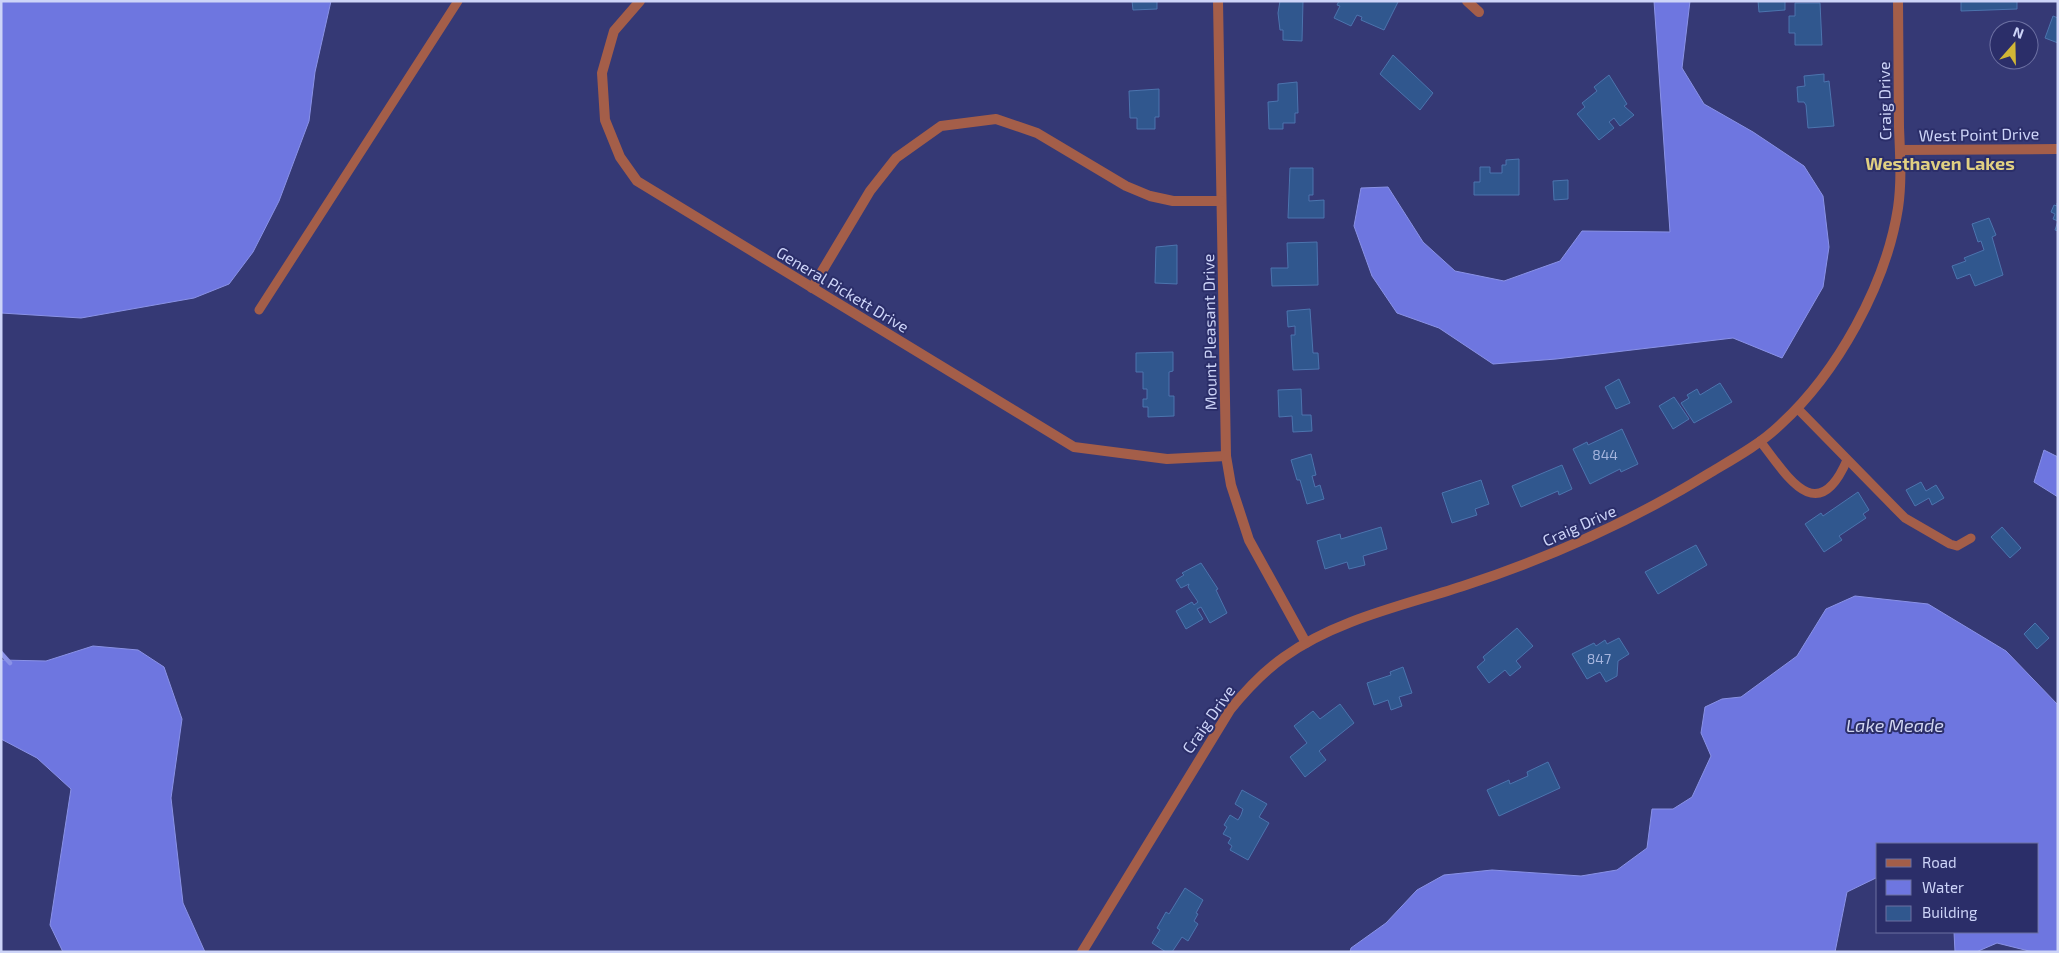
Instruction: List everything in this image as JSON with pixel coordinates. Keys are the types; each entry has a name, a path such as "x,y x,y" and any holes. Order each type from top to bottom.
{"street":[{"name":"General Pickett Drive","path":"640,1 614,31 602,73 605,120 620,157 637,181 1074,447 1168,459 1226,456"},
{"name":"Mount Pleasant Drive","path":"1218,1 1226,456 1230,485 1249,540 1306,643"},
{"path":"1467,1 1479,12"},
{"name":"Craig Drive","path":"1082,952 1230,710 1248,687 1270,668 1306,643 1379,613 1492,577 1548,556 1627,521 1691,485 1760,441 1797,408 1828,372 1865,306 1886,258 1898,205 1900,150 1898,1"},
{"path":"812,288 870,192 896,158 941,126 996,118 1036,133 1126,186 1150,196 1181,202 1221,201"},
{"name":"West Point Drive","path":"1900,150 2058,148"}],"lane":[{"path":"259,310 458,1"},
{"path":"1797,408 1906,518 1950,544 1957,546 1971,538"},
{"path":"1760,441 1793,484 1804,492 1813,493 1826,489 1841,473 1847,460"}],"water":[{"path":"1,1 331,1 315,72 309,121 279,201 253,252 229,284 194,298 81,318 1,313"},
{"path":"1654,1 1690,1 1682,68 1704,104 1753,132 1804,166 1823,196 1829,247 1823,287 1782,358 1733,338 1556,359 1493,364 1439,328 1397,313 1372,276 1354,226 1361,188 1388,187 1423,242 1455,271 1504,281 1560,261 1582,231 1670,232"},
{"path":"2044,450 2058,457 2058,497 2034,482"},
{"name":"Lake Meade","path":"1855,596 1928,604 2006,651 2058,705 2058,952 2033,952 1997,943 1976,952 1955,952 1954,933 2039,933 2039,843 1876,843 1876,878 1847,892 1835,952 1350,952 1351,948 1386,923 1417,890 1444,875 1492,870 1581,876 1617,870 1647,848 1652,809 1673,809 1692,797 1711,756 1701,733 1705,707 1722,699 1741,697 1797,656 1826,609"},
{"path":"93,646 138,650 164,667 182,719 171,798 183,903 205,952 63,952 50,925 71,789 37,758 1,739 1,660 46,661"}],"building":[{"path":"1132,1 1157,1 1157,9 1133,10"},
{"path":"1280,1 1303,1 1302,41 1283,40 1283,30 1280,30 1278,13"},
{"path":"1339,1 1398,2 1384,30 1361,20 1362,17 1357,15 1351,26 1334,18 1340,6 1337,5"},
{"path":"1758,1 1785,1 1785,10 1759,12"},
{"path":"1961,1 2017,1 2017,9 1961,11"},
{"path":"1795,3 1820,3 1822,45 1795,45 1795,33 1789,33 1789,16 1795,16"},
{"path":"2053,16 2058,18 2058,43 2045,38"},
{"path":"1393,55 1433,93 1420,110 1380,74"},
{"path":"1824,74 1824,82 1829,81 1834,126 1808,128 1806,105 1804,102 1798,102 1797,87 1805,86 1804,76"},
{"path":"1609,75 1627,104 1624,106 1634,115 1620,126 1614,118 1609,122 1614,128 1599,140 1577,114 1585,107 1582,103 1597,91 1594,87"},
{"path":"1297,82 1298,113 1295,113 1295,123 1283,123 1283,129 1269,129 1268,102 1278,101 1278,84"},
{"path":"1159,89 1159,117 1155,117 1155,129 1137,129 1137,118 1130,118 1129,91"},
{"path":"1519,159 1519,195 1474,195 1474,182 1480,182 1480,167 1490,167 1490,173 1502,173 1502,165 1506,165 1506,160"},
{"path":"1290,168 1313,168 1313,195 1309,195 1309,201 1324,200 1324,218 1288,218"},
{"path":"1568,180 1568,199 1554,200 1553,181"},
{"path":"2057,203 2058,221 2053,219 2055,214 2051,212 2054,205 2057,206"},
{"path":"1989,218 1996,235 1992,237 2003,275 1975,286 1970,274 1957,279 1952,266 1966,261 1964,258 1984,250 1981,241 1978,242 1972,224"},
{"path":"1317,242 1318,285 1272,286 1271,268 1288,268 1287,243"},
{"path":"1177,245 1177,284 1155,283 1156,247"},
{"path":"1310,309 1313,353 1318,353 1319,369 1293,370 1291,335 1295,335 1295,326 1288,327 1287,311"},
{"path":"1173,352 1173,371 1169,372 1169,396 1174,396 1174,416 1148,417 1148,407 1143,407 1143,399 1147,399 1147,389 1143,389 1143,372 1136,372 1136,353"},
{"path":"1619,379 1630,403 1616,409 1605,387"},
{"path":"1720,383 1732,402 1694,423 1681,403 1689,398 1687,395 1697,389 1700,395"},
{"path":"1301,389 1302,415 1311,415 1312,431 1293,432 1292,416 1279,417 1278,390"},
{"path":"1674,397 1689,419 1673,429 1659,406"},
{"path":"1622,429 1638,464 1621,472 1620,469 1590,484 1573,449 1587,442 1588,445"},
{"path":"1311,454 1316,475 1312,476 1315,487 1320,485 1324,499 1307,504 1300,480 1297,480 1291,460"},
{"path":"1562,465 1572,489 1559,495 1558,491 1521,507 1512,486"},
{"path":"1481,480 1489,504 1475,509 1477,515 1452,523 1442,493"},
{"path":"1921,482 1926,491 1936,485 1944,498 1932,505 1929,498 1915,506 1906,490"},
{"path":"1858,492 1869,510 1863,514 1866,518 1839,536 1842,540 1824,552 1805,524 1821,513 1823,516"},
{"path":"1381,527 1387,549 1363,556 1365,565 1349,569 1347,562 1325,569 1317,541 1340,534 1341,539"},
{"path":"2002,527 2021,548 2010,558 1991,537"},
{"path":"1696,545 1707,565 1658,594 1645,572"},
{"path":"1201,563 1218,589 1216,590 1227,613 1210,623 1201,607 1197,609 1203,619 1186,629 1176,611 1192,602 1194,605 1198,602 1188,587 1189,584 1181,588 1176,580 1184,575 1182,573"},
{"path":"2035,623 2049,638 2037,649 2024,634"},
{"path":"1517,628 1533,646 1516,661 1521,667 1510,676 1505,670 1489,683 1477,667 1485,660 1483,657"},
{"path":"1619,638 1629,654 1618,661 1617,676 1606,682 1600,672 1587,679 1572,654 1594,643 1596,646 1605,640 1607,644"},
{"path":"1403,667 1412,693 1399,697 1402,706 1391,710 1388,700 1374,705 1367,683 1391,675 1390,672"},
{"path":"1340,704 1354,723 1319,751 1326,760 1305,777 1290,757 1307,743 1294,726 1313,711 1320,719"},
{"path":"1548,762 1560,788 1499,816 1487,790 1509,780 1510,784 1528,776 1527,772"},
{"path":"1242,790 1267,804 1259,817 1269,823 1248,860 1230,850 1232,846 1228,843 1231,838 1223,834 1227,827 1224,825 1230,815 1238,820 1241,815 1243,809 1235,804"},
{"path":"1185,888 1203,900 1194,921 1198,924 1188,941 1182,937 1172,952 1166,952 1152,943 1160,930 1157,928 1166,912 1169,914"}],"waterway":[{"path":"1,653 10,663"}],"district":[{"name":"Westhaven Lakes","path":"1940,163"}]}
